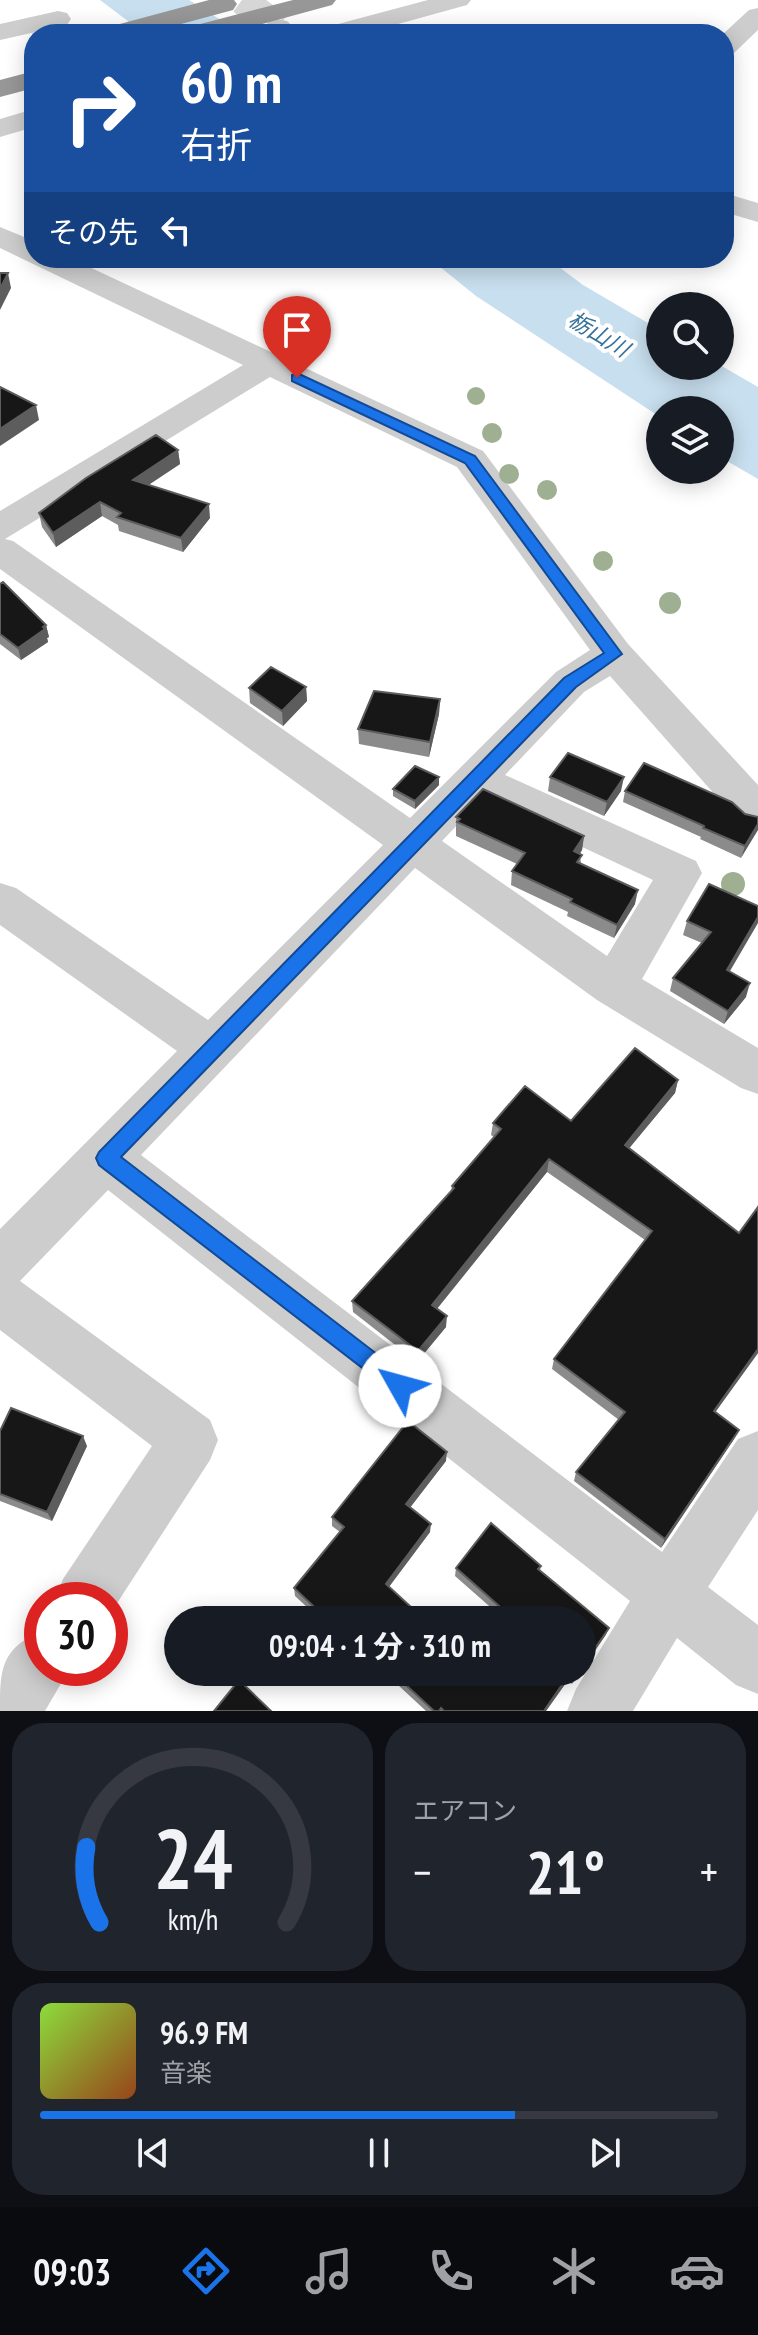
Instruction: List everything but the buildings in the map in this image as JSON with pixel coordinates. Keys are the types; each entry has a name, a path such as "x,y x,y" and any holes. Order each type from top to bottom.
{"highway":[{"path":"161,24 240,7 323,0"},
{"path":"211,24 240,7"},
{"path":"0,65 24,59"},
{"path":"0,89 24,82"}],"street":[{"path":"369,24 458,0"},
{"path":"734,38 758,16"},
{"path":"36,24 58,19"},
{"path":"0,32 24,27"},
{"path":"0,128 24,121"},
{"path":"734,205 758,213"},
{"path":"0,236 24,248"},
{"path":"66,268 470,459 614,654 739,793 758,810"},
{"path":"0,528 268,364"},
{"path":"0,550 614,986 758,1073"},
{"path":"0,1265 570,682 614,654"},
{"path":"475,779 680,873 614,986"},
{"path":"0,901 212,1049"},
{"path":"106,1158 758,1663"},
{"path":"0,1298 190,1440 96,1582"},
{"path":"598,1711 669,1594 758,1459"},
{"path":"9,1711 26,1686"}],"water":[{"path":"100,0 189,0 227,24 132,24"},
{"name":"栃山川","path":"441,268 560,268 646,322 646,380 734,380 734,373 758,387 758,479 734,465 734,396 646,396 646,408 476,296"}],"tunnel":[{"path":"242,0 274,24"}],"route":[{"path":"297,378 470,459 614,654 570,682 106,1158 400,1386"}]}
